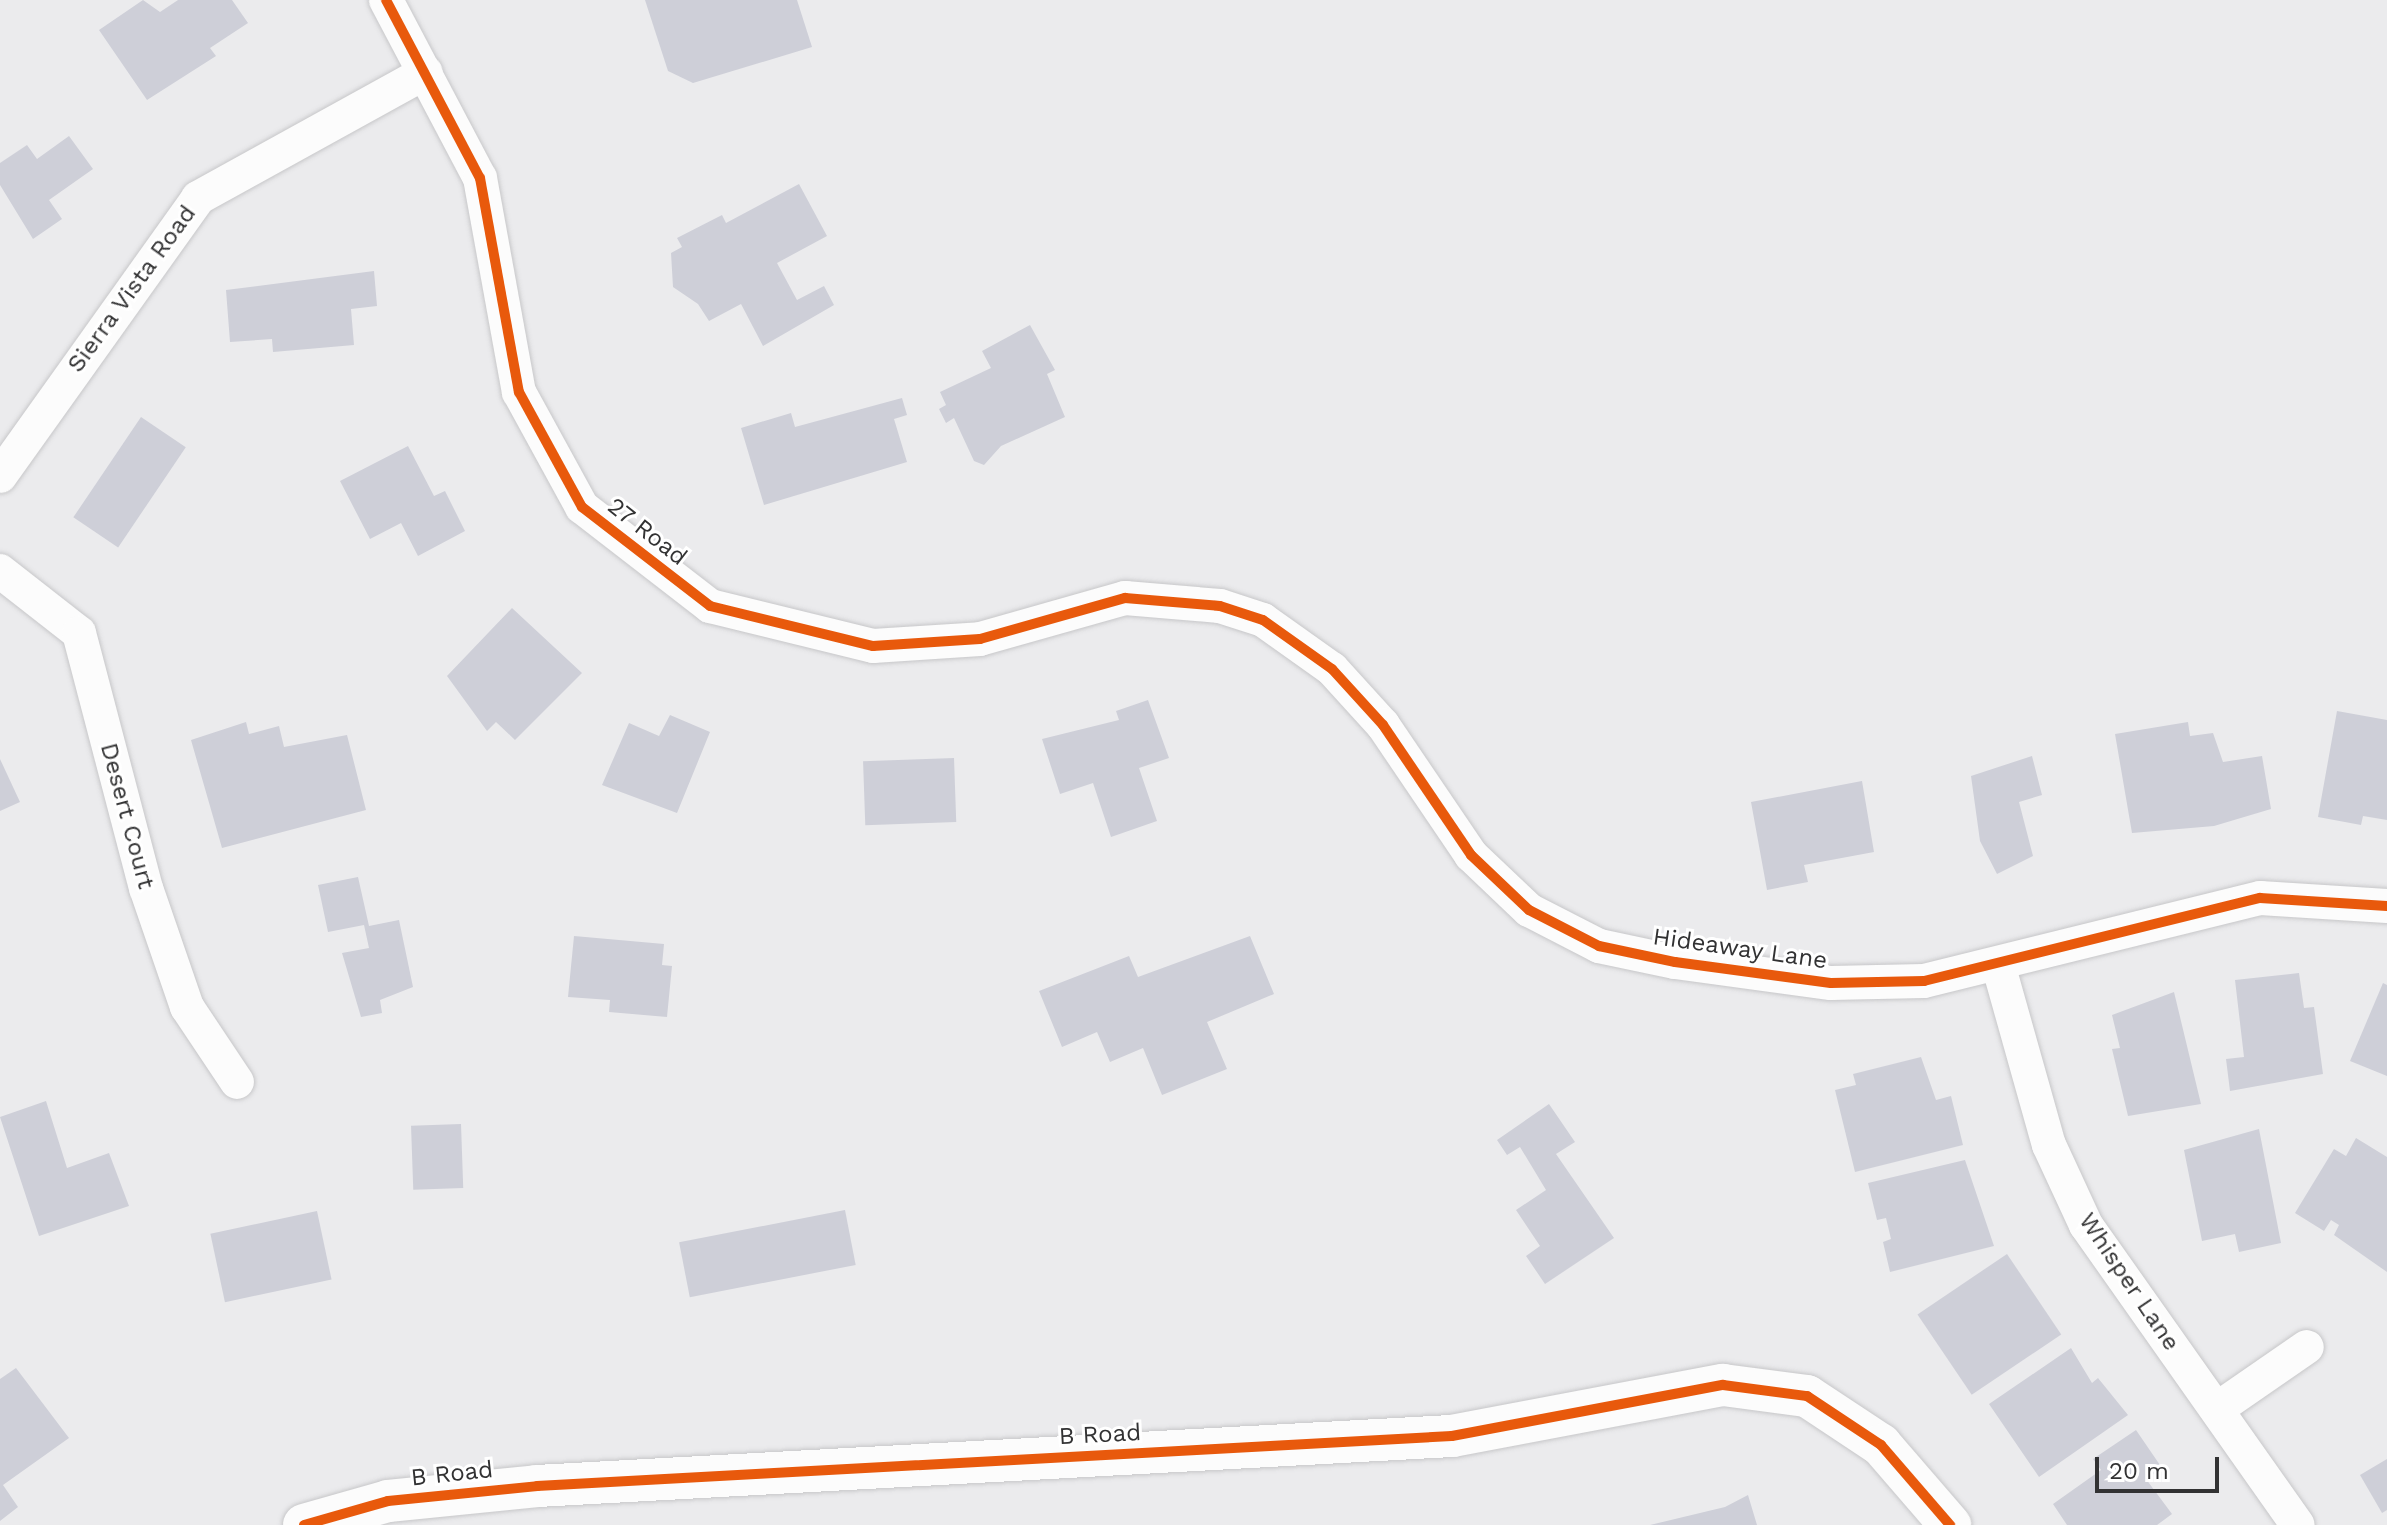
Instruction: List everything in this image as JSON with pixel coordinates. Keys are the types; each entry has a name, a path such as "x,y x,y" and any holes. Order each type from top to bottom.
{"street":[{"name":"27 Road","path":"386,0 480,178 519,392 582,507 710,606 873,646 980,639 1125,598 1220,606"},
{"name":"Sierra Vista Road","path":"0,476 198,198 426,72"},
{"name":"Desert Court","path":"0,571 79,633 146,888 187,1007 237,1082"},
{"name":"Hideaway Lane","path":"1220,606 1263,620 1332,669 1383,725 1471,855 1529,910 1599,946 1831,983 1924,981 2260,898 2387,906"},
{"name":"Whisper Lane","path":"1998,964 2049,1145 2086,1225 2298,1525"},
{"path":"2217,1409 2307,1347"},
{"name":"B Road","path":"304,1525 388,1501 537,1486 1452,1436 1723,1385 1807,1396 1881,1445 1950,1525"}],"building":[{"path":"143,0 160,12 178,0 232,0 248,23 210,48 216,56 147,100 99,30"},
{"path":"645,0 797,0 812,47 693,83 668,71"},
{"path":"69,136 93,169 49,200 62,219 33,239 0,185 0,163 27,145 37,159"},
{"path":"799,184 827,236 777,263 797,300 824,286 834,305 763,346 741,304 709,321 698,304 673,287 671,253 682,247 677,238 722,215 726,223"},
{"path":"374,271 377,306 351,309 354,345 273,352 272,339 230,342 226,290"},
{"path":"1030,325 1055,370 1047,374 1065,417 1001,446 984,465 974,461 954,418 946,423 939,409 946,405 940,392 991,368 982,351"},
{"path":"902,398 907,415 894,419 907,462 764,505 741,428 791,413 795,427"},
{"path":"141,417 186,447 118,548 73,517"},
{"path":"408,446 434,496 445,491 465,531 418,556 401,523 370,539 340,481"},
{"path":"512,608 582,673 515,740 496,722 487,731 447,676"},
{"path":"1148,700 1169,758 1139,768 1157,821 1111,837 1093,783 1060,794 1042,739 1119,720 1116,711"},
{"path":"2337,711 2387,720 2387,820 2363,816 2361,825 2318,817"},
{"path":"670,715 710,732 677,813 602,785 629,723 659,736"},
{"path":"246,722 249,734 279,726 284,747 347,735 366,810 222,848 191,740"},
{"path":"2188,722 2190,736 2213,733 2223,762 2262,756 2271,809 2214,826 2132,833 2115,734"},
{"path":"2032,756 2042,795 2019,802 2033,856 1997,874 1980,841 1971,776"},
{"path":"954,758 956,822 865,825 863,761"},
{"path":"0,759 20,802 0,811"},
{"path":"1862,781 1874,852 1804,865 1808,882 1767,890 1751,802"},
{"path":"358,877 369,926 399,920 413,987 380,1000 382,1013 361,1017 342,953 369,948 364,925 328,932 318,885"},
{"path":"574,936 664,944 662,965 672,966 667,1017 609,1012 610,1000 568,997"},
{"path":"1250,936 1274,994 1207,1022 1227,1069 1162,1095 1143,1048 1110,1062 1097,1032 1062,1047 1039,991 1129,956 1138,977"},
{"path":"2299,973 2304,1008 2314,1007 2323,1074 2230,1091 2226,1059 2244,1057 2235,980"},
{"path":"2383,983 2387,985 2387,1076 2350,1061"},
{"path":"2174,992 2201,1104 2128,1116 2112,1049 2120,1048 2112,1015"},
{"path":"1921,1057 1936,1100 1951,1096 1963,1145 1855,1172 1835,1090 1856,1085 1853,1074"},
{"path":"46,1101 67,1168 109,1153 129,1206 39,1236 0,1117"},
{"path":"1549,1104 1575,1142 1556,1154 1614,1238 1545,1284 1526,1256 1540,1246 1516,1210 1546,1190 1520,1147 1507,1155 1497,1140"},
{"path":"461,1124 463,1188 413,1190 411,1126"},
{"path":"2259,1129 2281,1243 2239,1252 2235,1234 2202,1241 2184,1150"},
{"path":"2356,1138 2387,1157 2387,1272 2334,1235 2339,1225 2331,1220 2324,1231 2295,1213 2334,1149 2346,1156"},
{"path":"1965,1160 1994,1246 1890,1272 1883,1242 1891,1239 1886,1218 1877,1220 1868,1183"},
{"path":"845,1210 856,1265 690,1297 679,1242"},
{"path":"317,1211 332,1279 225,1302 210,1234"},
{"path":"2007,1254 2061,1334 1972,1395 1917,1314"},
{"path":"2071,1348 2092,1383 2098,1378 2128,1415 2039,1477 1989,1404"},
{"path":"16,1368 69,1438 3,1485 18,1507 0,1521 0,1379"},
{"path":"2136,1430 2162,1468 2146,1479 2172,1514 2157,1525 2067,1525 2053,1504 2101,1470 2093,1459"},
{"path":"2387,1459 2387,1510 2382,1513 2360,1475"},
{"path":"1748,1495 1757,1525 1650,1525 1725,1507"}],"cycle path":[{"path":"386,0 480,178 519,392 582,507 710,606 873,646 980,639 1125,598 1220,606 1263,620 1332,669 1383,725 1471,855 1529,910 1599,946 1675,962 1831,983 1924,981 2260,898 2387,906"},
{"path":"304,1525 388,1501 537,1486 1452,1436 1723,1385 1807,1396 1881,1445 1950,1525"}]}
